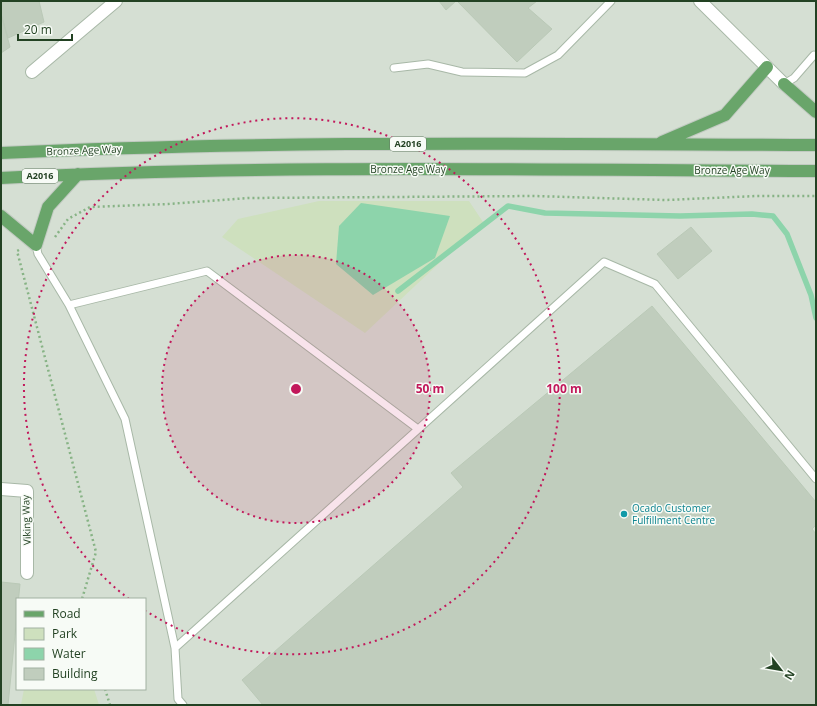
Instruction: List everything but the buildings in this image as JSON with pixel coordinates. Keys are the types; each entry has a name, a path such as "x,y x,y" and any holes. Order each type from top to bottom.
{"main road":[{"path":"657,144 725,115 767,67"},
{"path":"784,84 816,112"},
{"name":"Bronze Age Way","path":"1,153 79,149 374,144 816,145"},
{"name":"Bronze Age Way","path":"1,178 78,174 380,168 816,171"},
{"path":"1,216 36,244 48,208 78,174"}],"street":[{"path":"32,72 116,1"},
{"path":"700,1 784,84"},
{"name":"Viking Way","path":"1,489 27,491 27,573"}],"lane":[{"path":"394,68 428,64 462,72 525,73 558,55 611,1"},
{"path":"784,84 794,78 815,54"},
{"path":"36,244 38,254 70,305 126,419 174,648 178,698 183,705"},
{"path":"174,648 604,262 655,284 816,479"},
{"path":"70,305 207,270 418,429"}],"path":[{"path":"53,239 68,220 90,207 294,197 534,196 666,200 757,196 816,196"},
{"path":"21,250 16,251 96,552 82,598"},
{"path":"105,690 110,705"}],"shaded area":[{"path":"1,1 816,1 816,705 1,705"}],"green space":[{"path":"319,201 469,201 483,222 365,333 222,237 238,219"},
{"path":"24,690 94,690 99,705 21,705"}],"water":[{"path":"361,203 450,216 435,258 373,295 336,264 339,226"}],"waterway":[{"path":"398,291 508,206 545,213 680,216 752,214 773,216 787,234 811,295 816,318"}],"place":[{"name":"Ocado Customer Fulfillment Centre","path":"624,514"}]}
